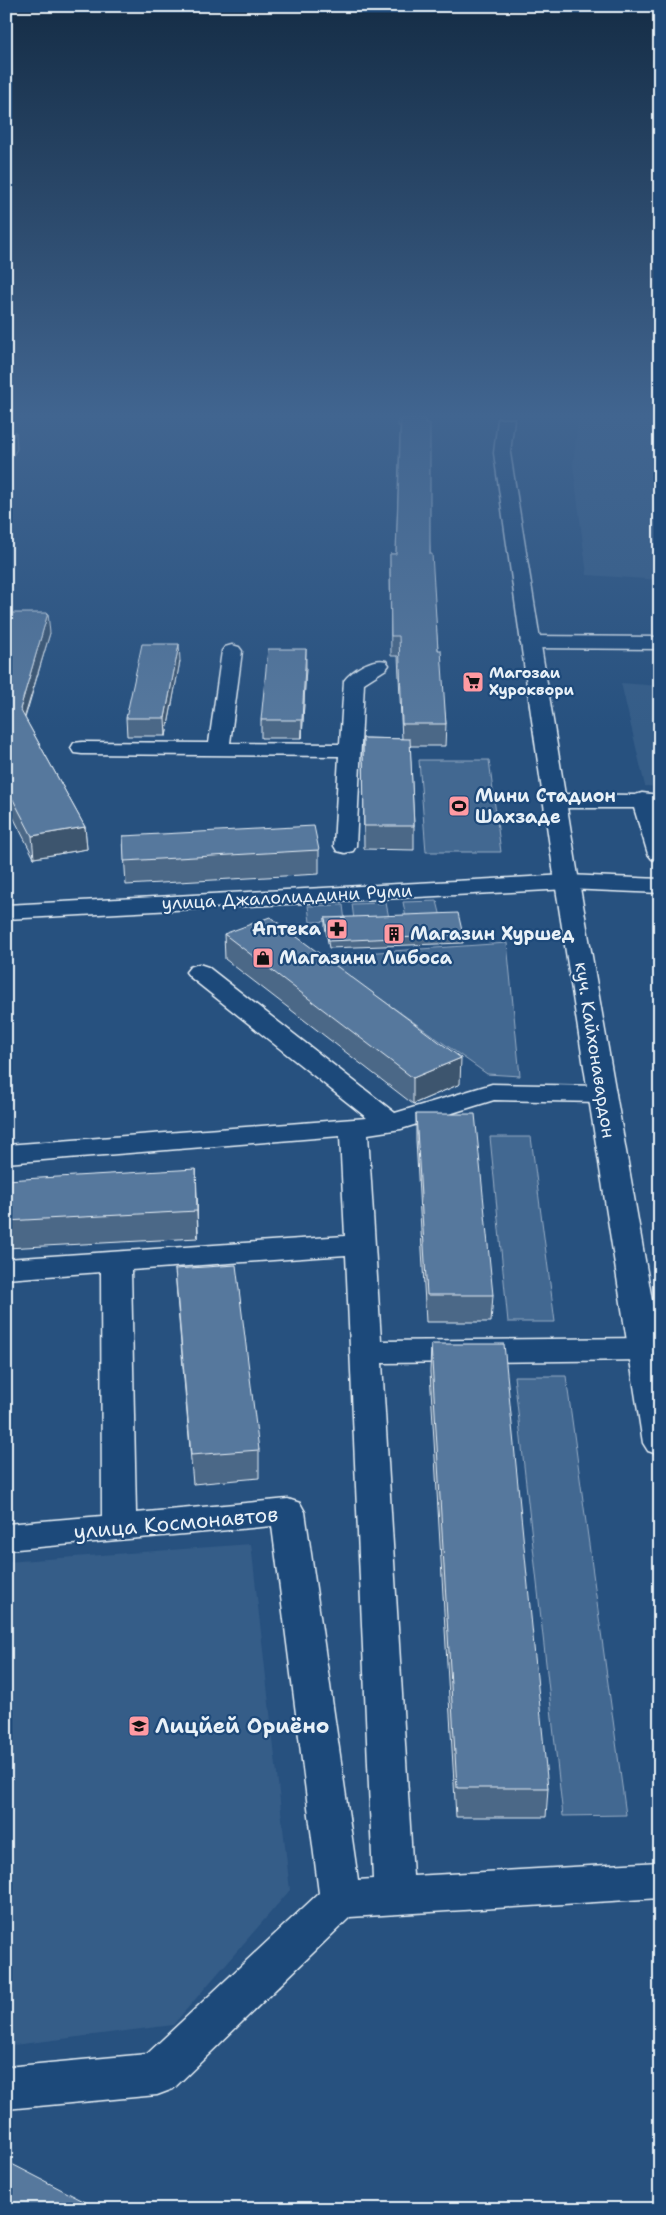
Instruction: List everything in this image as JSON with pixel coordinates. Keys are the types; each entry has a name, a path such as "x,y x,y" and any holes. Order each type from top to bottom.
{"street":[{"name":"куч. Кайхонавардон","path":"512,522 554,801 660,1443"},
{"path":"530,642 660,643"},
{"path":"219,749 232,652"},
{"path":"345,846 354,681 379,665"},
{"path":"82,748 350,750"},
{"path":"554,801 651,801 660,854"},
{"name":"улица Джалолиддини Руми","path":"6,912 567,882 660,886"},
{"path":"199,972 391,1123"},
{"path":"6,1154 354,1128 391,1123 492,1092 602,1094"},
{"path":"354,1128 394,1896"},
{"path":"6,1269 360,1244"},
{"path":"116,1261 120,1527"},
{"path":"366,1352 644,1349"},
{"name":"улица Космонавтов","path":"6,1537 288,1512 340,1899"},
{"path":"6,2088 157,2074 340,1899 660,1880"}],"shaded area":[{"path":"580,522 660,522 660,580 587,575"},
{"path":"621,683 660,686 660,787 645,786"},
{"name":"Мини Стадион Шахзаде","path":"419,760 489,760 501,852 426,852"},
{"path":"437,901 441,917 406,918 403,902"},
{"path":"386,903 389,918 354,920 352,904"},
{"path":"343,905 345,921 310,922 308,906"},
{"path":"507,943 520,1076 487,1074 320,956"},
{"path":"490,1137 531,1137 555,1322 508,1322"},
{"path":"514,1376 566,1376 626,1815 563,1816"},
{"name":"Лицйей Ориёно","path":"251,1544 290,1890 173,2025 6,2046 6,1562"}],"building":[{"path":"397,522 430,522 430,554 432,554 438,650 441,650 446,724 402,724 399,636 391,636 390,554 396,554"},
{"path":"8,613 48,613 20,709 85,827 32,836 6,786 6,619"},
{"path":"142,644 179,644 165,718 126,718"},
{"path":"268,649 306,649 302,720 261,720"},
{"path":"363,738 410,739 414,826 364,826"},
{"path":"314,826 319,850 124,861 123,836"},
{"name":"Магазин Хуршед","path":"458,913 463,935 329,941 325,918"},
{"path":"270,917 461,1058 413,1078 224,934"},
{"path":"416,1114 475,1114 493,1295 427,1295"},
{"path":"196,1169 197,1211 6,1221 6,1180"},
{"path":"236,1265 259,1450 191,1455 175,1269"},
{"path":"431,1344 504,1344 548,1788 457,1788"},
{"path":"6,2161 99,2209 6,2209"}],"place":[{"name":"Магозаи Хуроквори","path":"473,682"},
{"name":"Мини Стадион Шахзаде","path":"459,806"},
{"name":"Аптека","path":"337,929"},
{"name":"Магазин Хуршед","path":"394,934"},
{"name":"Магазини Либоса","path":"263,958"},
{"name":"Лицйей Ориёно","path":"139,1726"}]}
